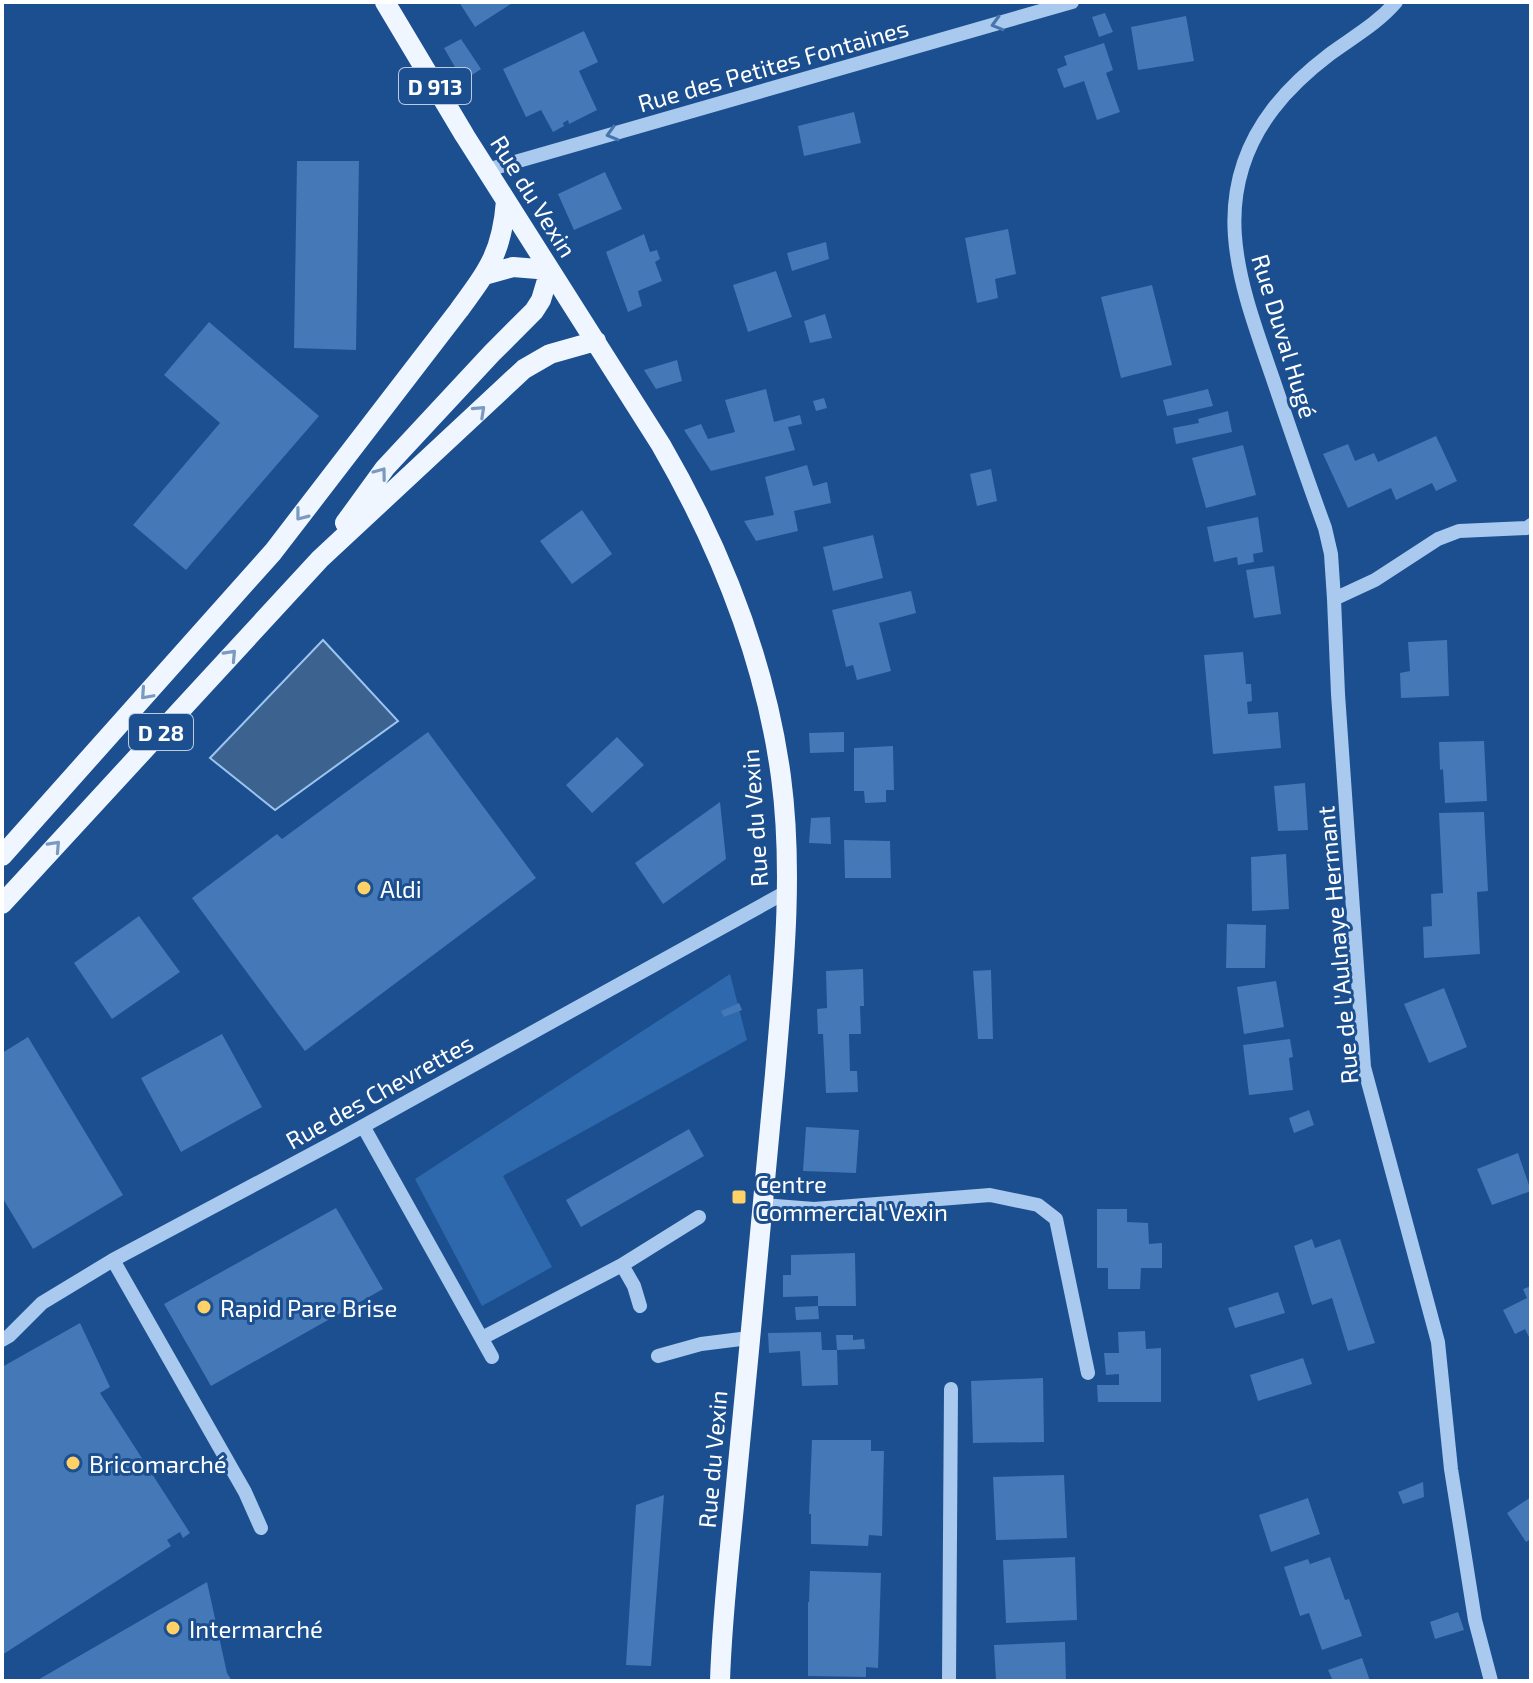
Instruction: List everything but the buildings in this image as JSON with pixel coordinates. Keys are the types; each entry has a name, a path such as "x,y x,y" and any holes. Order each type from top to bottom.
{"main road":[{"name":"Rue du Vexin","path":"385,2 691,497 736,602 765,694 781,777 786,842 783,981 721,1642 720,1681"},
{"name":"D 28","path":"2,856 273,552 484,275 498,249 506,201"},
{"path":"484,275 513,267 550,270"},
{"name":"D 28","path":"2,904 320,559 385,468 534,311 541,300 550,270"},
{"path":"320,559 524,369 550,354 596,341"}],"street":[{"name":"Rue des Petites Fontaines","path":"487,170 1072,2"},
{"name":"Rue Duval Hugé","path":"1334,599 1331,554 1325,528 1240,278 1234,232 1236,196 1242,166 1254,139 1287,92 1330,54 1383,17 1396,2"},
{"path":"1334,599 1375,580 1438,539 1459,531 1527,528 1531,525"},
{"name":"Rue de l'Aulnaye Hermant","path":"1334,599 1364,1067 1438,1342 1451,1469 1475,1620 1491,1681"},
{"name":"Rue des Chevrettes","path":"2,1340 42,1303 113,1260 786,892"},
{"path":"363,1126 492,1357"},
{"path":"763,1205 814,1209 990,1195 1038,1205 1056,1219 1088,1373"},
{"path":"482,1338 622,1265 699,1217"},
{"path":"113,1260 245,1492 261,1528"},
{"path":"622,1265 634,1286 640,1306"},
{"path":"658,1356 701,1344 749,1338"},
{"path":"949,1681 951,1389"}],"shaded area":[{"path":"323,640 398,721 275,810 210,758"},
{"path":"730,974 747,1040 503,1176 552,1267 482,1306 415,1179"}],"place":[{"name":"Aldi","path":"364,888"},
{"name":"Centre Commercial Vexin","path":"739,1197"},
{"name":"Rapid Pare Brise","path":"204,1307"},
{"name":"Bricomarché","path":"73,1463"},
{"name":"Intermarché","path":"173,1628"}]}
